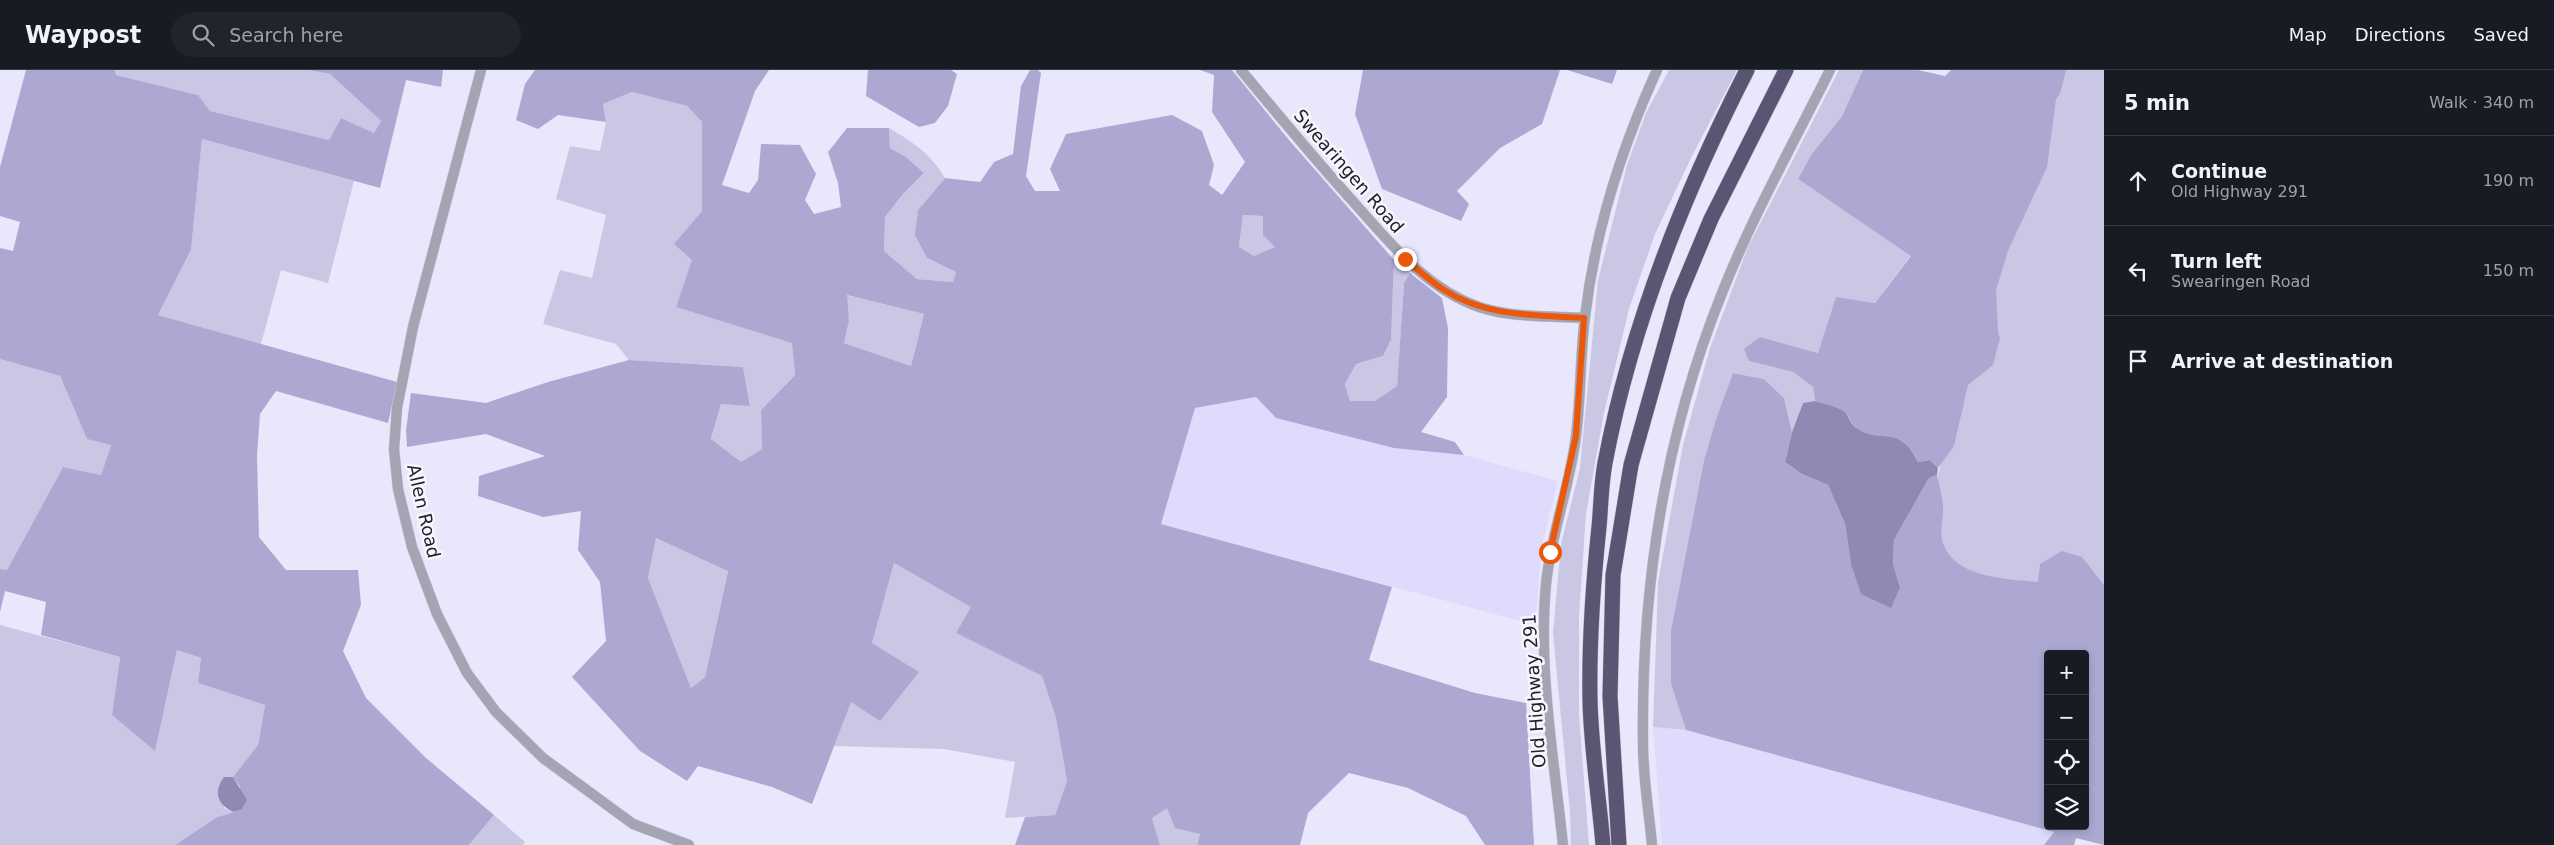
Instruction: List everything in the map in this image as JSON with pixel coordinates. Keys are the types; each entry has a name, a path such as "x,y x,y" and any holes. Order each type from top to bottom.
{"highway":[{"path":"1603,845 1590,701 1593,583 1605,464 1632,351 1652,288 1682,208 1717,129 1747,70"},
{"path":"1619,845 1610,696 1613,575 1631,465 1678,298 1711,218 1786,70"},
{"path":"1617,810 1623,845"}],"street":[{"name":"Allen Road","path":"481,70 415,320 397,408 394,450 398,489 412,548 437,614 467,673 496,712 543,758 633,824 689,845"},
{"name":"Swearingen Road","path":"1241,70 1325,171 1405,259 1443,290 1479,307 1511,314 1584,318"},
{"name":"Old Highway 291","path":"1563,845 1547,685 1544,615 1550,552 1576,436 1584,318 1598,236 1609,192 1634,121 1658,70"},
{"path":"1652,845 1643,746 1645,636 1653,554 1676,435 1700,354 1732,268 1830,70"}],"shaded area":[{"path":"26,70 115,70 116,75 198,95 210,111 329,140 341,118 374,133 381,121 330,74 309,70 443,70 441,87 406,80 380,188 202,139 191,250 158,315 397,382 388,423 276,391 260,414 257,455 259,537 286,570 358,570 361,605 343,651 366,698 426,758 494,815 469,845 175,845 217,817 241,810 240,787 233,777 258,745 265,705 198,683 201,658 177,650 155,751 112,715 120,657 41,635 46,602 5,591 0,612 0,569 7,570 63,467 101,475 111,445 87,439 60,376 0,359 0,248 13,251 20,222 0,216 0,167"},
{"path":"115,70 309,70 330,74 381,121 374,133 341,118 329,140 210,111 198,95 116,75"},
{"path":"535,70 769,70 755,91 722,185 749,193 758,180 761,144 800,145 816,174 805,200 814,214 841,207 838,183 828,152 847,128 889,128 890,148 906,157 924,173 903,194 885,217 884,251 917,279 953,282 956,272 927,258 915,235 918,210 945,178 980,182 994,162 1013,154 1021,86 1030,70 1038,70 1041,73 1026,176 1035,191 1060,191 1050,169 1066,134 1172,115 1202,131 1214,165 1209,185 1222,195 1245,162 1212,112 1214,75 1200,70 1232,70 1289,140 1394,260 1391,340 1383,356 1356,364 1345,384 1350,401 1375,401 1397,386 1404,283 1410,273 1442,298 1448,328 1447,397 1421,432 1455,442 1464,455 1394,448 1276,418 1256,397 1195,408 1161,524 1392,587 1369,660 1475,693 1526,703 1534,845 1485,845 1466,816 1408,788 1349,773 1308,813 1300,845 1197,845 1200,834 1175,828 1167,808 1152,818 1160,845 1015,845 1025,817 1055,815 1067,781 1056,718 1042,676 956,633 971,607 894,563 872,643 919,672 880,721 851,702 812,804 772,787 698,766 687,781 640,751 572,677 606,641 600,582 578,550 581,511 543,517 478,496 479,476 545,456 486,434 407,447 406,430 411,393 486,403 548,382 629,360 743,367 750,406 721,404 711,439 741,462 762,449 761,410 795,375 792,343 676,307 692,260 674,244 702,211 702,122 687,106 632,92 603,104 606,122 558,115 538,129 516,120 525,84","holes":["1243,215 1263,216 1263,235 1275,247 1254,256 1239,247","847,295 924,314 911,366 844,343 849,321","656,538 728,571 705,677 691,688 648,578"]},
{"path":"868,70 951,70 957,74 948,106 935,123 919,127 866,96"},
{"path":"1363,70 1560,70 1542,124 1500,148 1457,191 1469,204 1461,221 1382,189 1355,114"},
{"path":"1567,70 1617,70 1612,84"},
{"path":"1669,70 1737,70 1691,158 1655,234 1629,309 1604,413 1586,514 1579,616 1579,715 1589,845 1571,845 1570,812 1553,633 1561,544 1580,468 1598,280 1627,165 1646,113"},
{"path":"1839,70 1863,70 1842,116 1811,155 1798,179 1911,255 1875,303 1836,298 1818,353 1760,337 1749,361 1793,372 1813,387 1815,401 1803,403 1792,432 1784,398 1764,379 1733,373 1717,416 1704,460 1671,630 1671,684 1686,730 1653,727 1658,582 1683,445 1710,348 1748,247"},
{"path":"1863,70 1918,70 1945,76 1951,70 2066,70 2060,94 2056,99 2047,167 2008,251 1996,290 1998,333 2000,338 1993,365 1968,385 1954,446 1938,468 1930,460 1918,462 1905,443 1898,439 1866,433 1857,428 1842,410 1815,401 1813,387 1793,372 1749,361 1744,349 1760,337 1818,353 1836,297 1875,303 1911,256 1798,179 1811,155 1842,116"},
{"path":"2047,70 2104,70 2104,611 1914,563"},
{"path":"632,92 687,106 702,122 702,211 675,244 693,260 676,307 792,342 795,375 761,410 762,449 741,462 711,440 721,404 750,405 743,367 629,360 616,344 543,324 560,270 592,278 606,215 556,199 570,146 600,151 606,122 603,104"},
{"path":"889,128 921,149 934,162 945,178 918,210 927,258 956,272 953,282 917,279 884,251 885,217 903,194 924,173 906,157 890,148"},
{"path":"202,139 354,181 328,283 281,270 261,344 158,315 191,250"},
{"path":"1243,215 1263,216 1276,247 1254,256 1239,247"},
{"path":"1394,260 1410,273 1404,283 1397,386 1375,401 1350,401 1345,384 1356,364 1383,356 1391,340"},
{"path":"846,295 924,314 911,366 844,343 849,321"},
{"path":"0,359 60,376 87,439 111,444 101,475 63,467 7,570 0,569"},
{"path":"1733,373 1764,379 1784,398 1792,432 1785,462 1802,474 1828,485 1845,524 1851,564 1900,587 1893,564 1894,540 1929,478 1937,475 1943,505 1942,540 1948,553 1968,569 2011,580 2038,582 2040,564 2062,551 2082,557 2104,585 2104,845 2076,838 2074,845 2044,845 2054,832 2047,830 2089,830 2089,650 2044,650 2044,829 1686,730 1671,684 1671,630 1704,460 1717,416"},
{"path":"1256,397 1276,418 1394,448 1464,455 1558,481 1542,546 1535,625 1161,524 1195,408"},
{"path":"1815,401 1842,410 1853,425 1865,433 1897,439 1911,450 1918,462 1930,460 1938,468 1937,475 1929,478 1894,540 1893,564 1900,587 1891,608 1861,594 1851,564 1845,524 1828,485 1802,474 1785,462 1792,432 1803,403"},
{"path":"656,538 728,570 705,677 691,688 648,578"},
{"path":"894,563 972,607 956,633 1042,676 1056,718 1067,781 1055,815 1005,818 1015,762 944,749 834,746 851,701 918,672 872,643"},
{"path":"0,625 120,657 112,715 155,750 177,650 201,658 198,683 265,705 258,745 233,777 224,777 224,808 233,812 217,817 175,845 0,845"},
{"path":"1653,727 1686,730 2054,832 2044,845 1662,845"},
{"path":"224,777 233,777 247,800 241,810 233,812 220,801 218,793"},
{"path":"1167,807 1200,834 1197,845 1160,845 1152,818"},
{"path":"494,815 525,842 523,845 469,845"}],"route":[{"path":"1405,259 1443,290 1479,307 1511,314 1584,318 1576,436 1550,552"}]}
